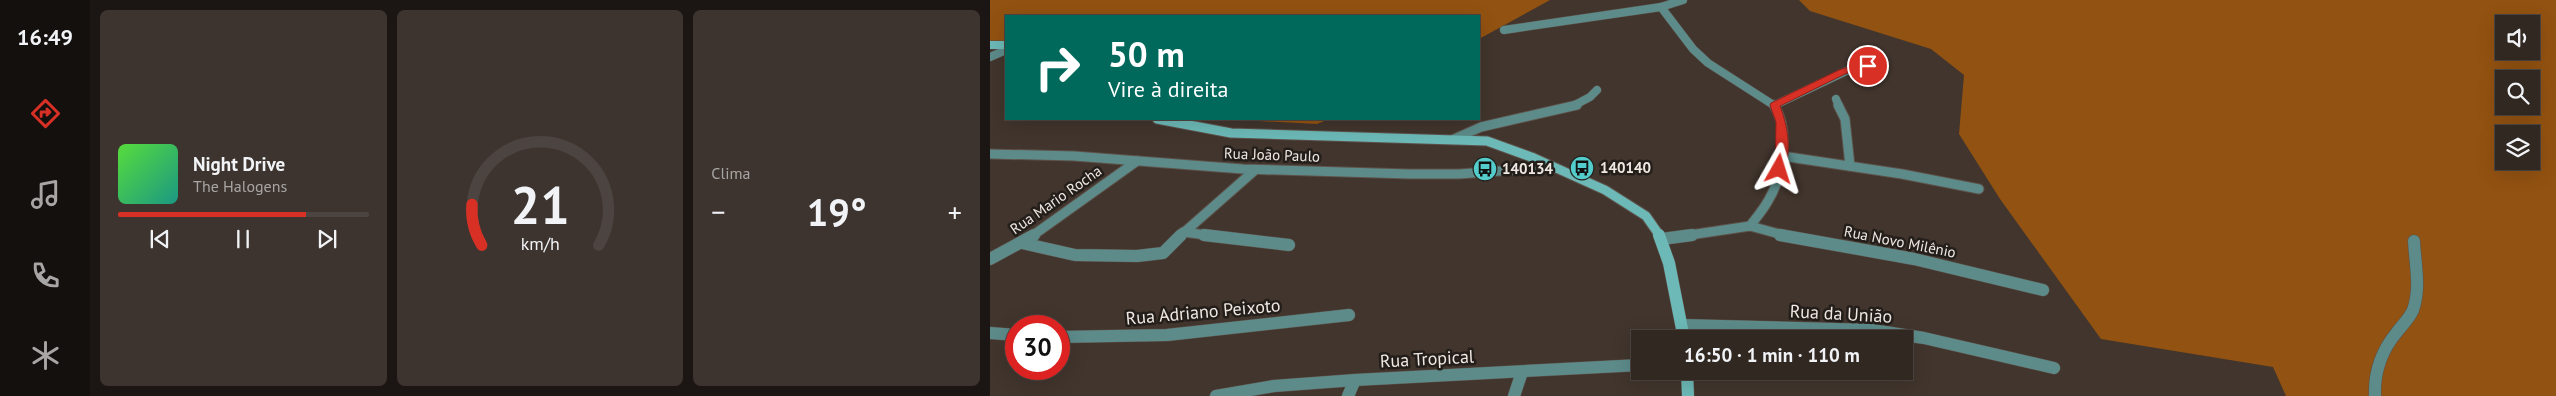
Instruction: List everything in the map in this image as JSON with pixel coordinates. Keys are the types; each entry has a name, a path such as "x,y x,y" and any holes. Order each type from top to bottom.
{"street":[{"path":"1504,30 1661,7 1684,0"},
{"path":"1661,7 1693,49 1708,62 1775,105 1781,122 1782,156 1776,183 1769,200 1750,226"},
{"path":"990,45 1005,45"},
{"path":"990,57 1005,50"},
{"path":"1775,105 1857,66 1884,70"},
{"path":"1454,139 1480,127 1576,105 1590,97 1597,90"},
{"path":"1836,98 1845,119 1850,166"},
{"path":"1162,120 1231,133 1487,141 1553,167 1628,202 1646,216 1662,238 1683,330"},
{"name":"Rua João Paulo","path":"990,154 1074,156 1255,170 1459,174 1553,167"},
{"path":"1782,156 1979,189"},
{"name":"Rua Mario Rocha","path":"990,259 1022,243 1137,161"},
{"path":"1022,243 1076,255 1154,256 1170,248 1184,232 1255,170"},
{"name":"Rua Novo Milênio","path":"1662,238 1750,226 1777,234 1914,259 2043,290"},
{"path":"1184,232 1289,245"},
{"path":"2375,396 2378,367 2386,348 2410,319 2414,307 2417,294 2414,241"},
{"name":"Rua Adriano Peixoto","path":"1070,338 1083,339 1189,333 1349,315"},
{"name":"Rua da União","path":"1682,325 1872,330 1924,338 2054,368"},
{"path":"990,333 1005,334"},
{"name":"Rua Tropical","path":"1216,396 1274,386 1631,365"},
{"path":"1514,396 1522,372"},
{"path":"1348,396 1355,380"},
{"path":"1688,380 1688,396"}],"shaded area":[{"path":"990,0 1550,0 1480,38 1480,15 1005,15 1005,48 990,48"},
{"path":"1799,0 2556,0 2556,396 2286,396 2273,367 2101,339 2000,199 1959,134 1964,75 1931,49 1810,11"},
{"path":"1241,120 1327,120 1317,124"}],"place":[{"name":"140140","path":"1582,168"},
{"name":"140134","path":"1485,169"}],"route":[{"path":"1779,169 1782,156 1781,122 1780,113 1775,105 1842,72 1857,66 1868,66"}]}
